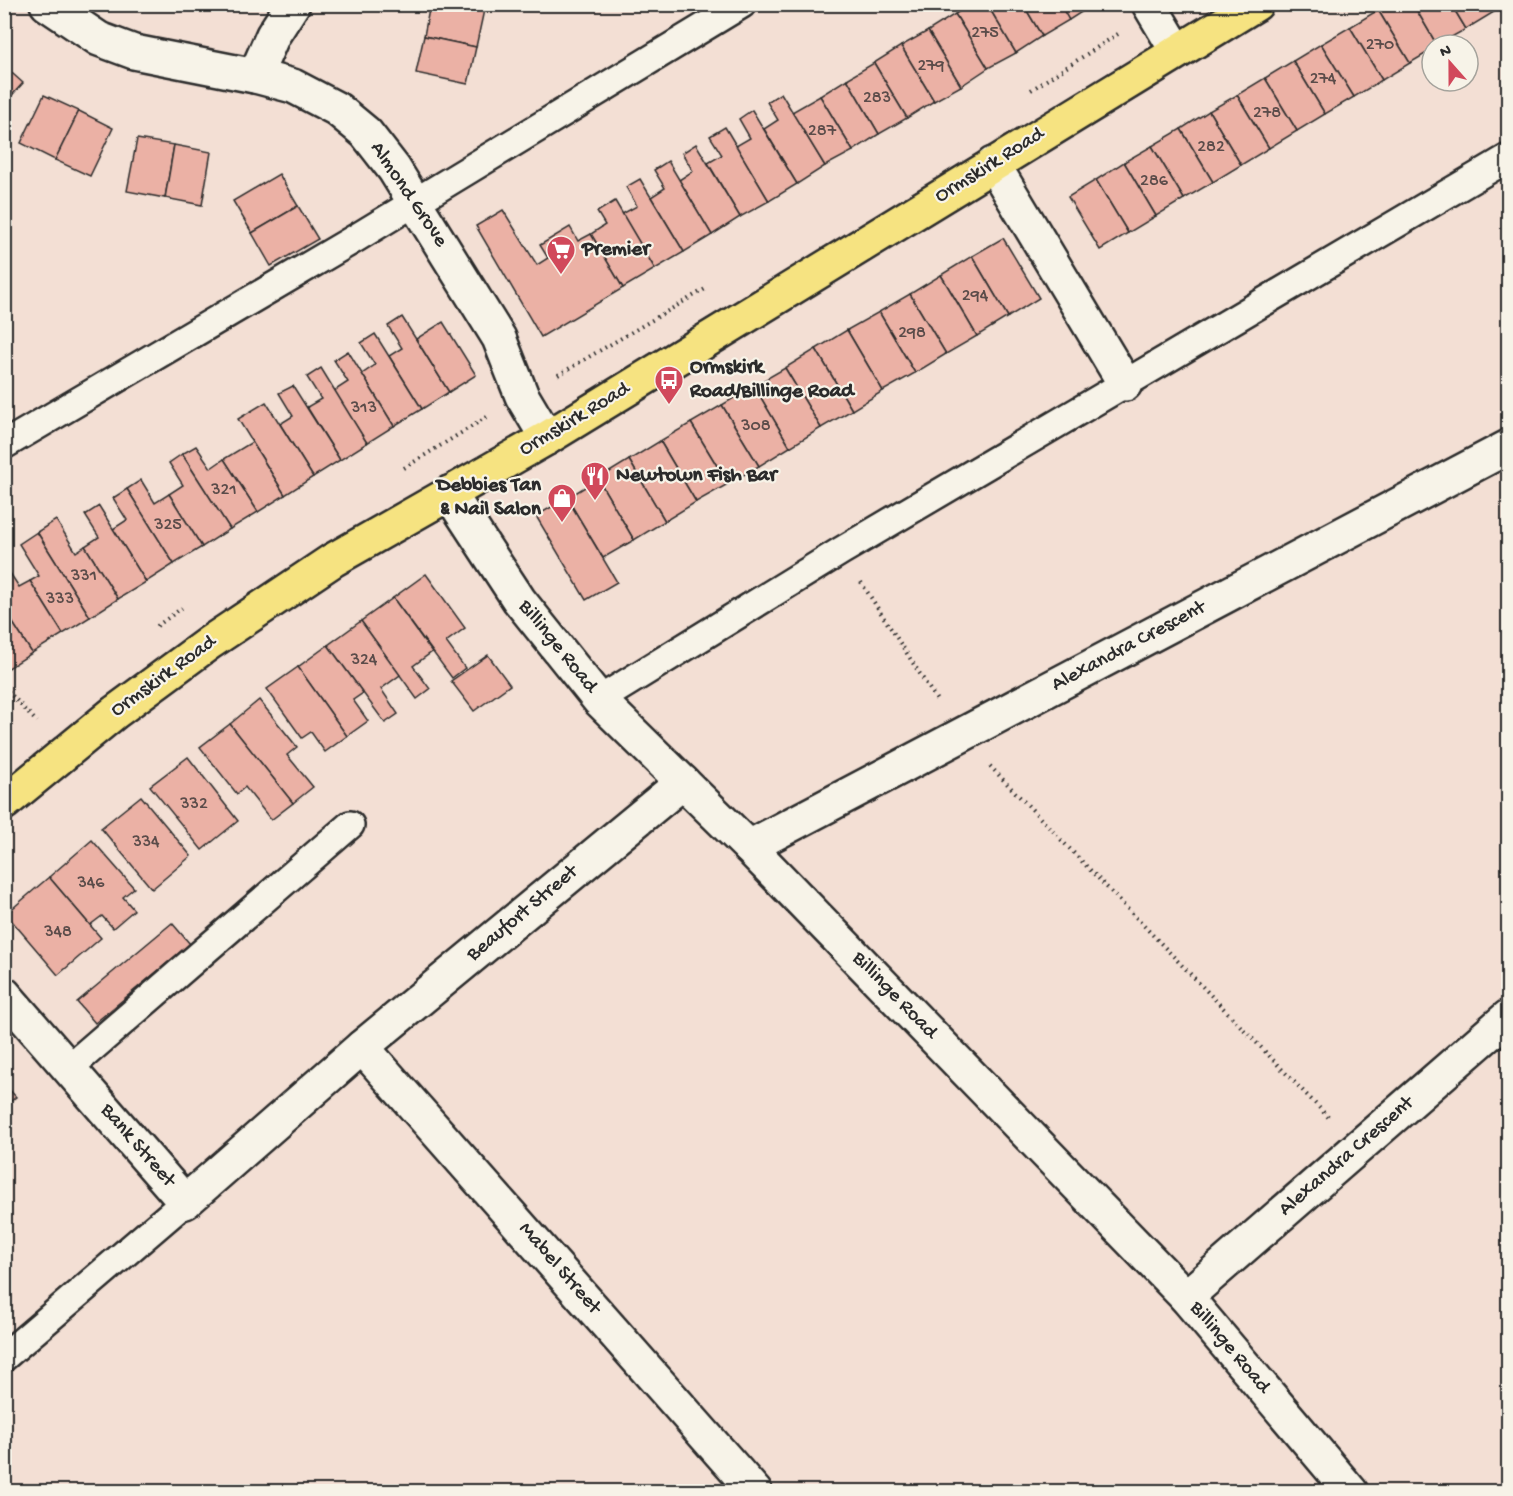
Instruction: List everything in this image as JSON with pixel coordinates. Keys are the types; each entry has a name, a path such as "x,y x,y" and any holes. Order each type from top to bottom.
{"highway":[{"name":"Ormskirk Road","path":"4,803 114,713 218,637 333,560 547,438 1256,4"}],"street":[{"name":"Almond Grove","path":"47,4 99,39 134,52 255,76 293,86 337,109 366,133 394,169 499,338 522,396 547,438"},
{"path":"255,76 273,35 293,4"},
{"path":"1149,4 1177,51"},
{"path":"993,164 1125,384"},
{"name":"Alexandra Crescent","path":"749,847 1509,447"},
{"name":"Billinge Road","path":"449,493 519,600 599,700 749,847 1186,1297 1351,1491"},
{"name":"Beaufort Street","path":"362,1047 683,782"},
{"name":"Bank Street","path":"4,994 185,1202 362,1047"},
{"name":"Alexandra Crescent","path":"1186,1297 1509,1017"},
{"name":"Mabel Street","path":"362,1047 755,1491"}],"lane":[{"path":"4,445 415,203 742,4"},
{"path":"599,700 841,551 1509,158"},
{"path":"69,1068 350,825"},
{"path":"4,1357 185,1202"}],"path":[{"path":"841,551 961,736 1358,1148"},
{"path":"4,687 38,723"}],"building":[{"path":"430,4 459,4 484,10 476,47 424,36"},
{"path":"971,4 987,4 1016,53 988,68 955,14"},
{"path":"987,4 1023,4 1042,36 1016,53"},
{"path":"1023,4 1060,4 1069,20 1042,36"},
{"path":"1060,4 1094,4 1069,20"},
{"path":"1386,4 1413,4 1430,33 1420,33 1420,57 1410,63 1378,10"},
{"path":"1413,4 1451,4 1466,29 1459,33 1430,33"},
{"path":"1451,4 1490,4 1494,12 1466,29"},
{"path":"1378,10 1410,63 1382,80 1350,27"},
{"path":"955,14 988,68 961,86 928,31"},
{"path":"1350,27 1382,80 1354,97 1321,44"},
{"path":"928,31 961,86 934,101 901,46"},
{"path":"424,36 476,47 468,84 416,73"},
{"path":"1321,44 1354,97 1325,114 1293,61"},
{"path":"901,46 934,101 907,118 874,63"},
{"path":"1293,61 1325,114 1297,131 1265,78"},
{"path":"874,63 907,118 879,134 847,79"},
{"path":"4,66 23,83 4,104"},
{"path":"1265,78 1297,131 1269,148 1237,95"},
{"path":"847,79 879,134 853,151 820,96"},
{"path":"781,93 825,166 797,184 764,129 778,120 767,102"},
{"path":"44,95 79,111 55,160 21,143"},
{"path":"1237,95 1269,148 1241,165 1209,111"},
{"path":"820,96 853,151 825,166 792,112"},
{"path":"752,110 797,184 769,201 736,146 750,138 739,119"},
{"path":"79,111 113,128 90,176 55,160"},
{"path":"1209,111 1241,165 1213,182 1181,129"},
{"path":"725,127 769,201 740,217 708,163 722,155 710,136"},
{"path":"1181,129 1213,182 1184,199 1152,146"},
{"path":"137,139 174,145 165,198 127,191"},
{"path":"696,144 740,217 712,235 679,180 693,171 682,153"},
{"path":"174,145 211,152 202,205 165,198"},
{"path":"1152,146 1184,199 1156,216 1124,162"},
{"path":"668,161 712,235 684,252 651,197 665,188 654,170"},
{"path":"1124,162 1156,216 1128,233 1096,180"},
{"path":"279,174 298,206 252,233 233,201"},
{"path":"640,179 684,252 655,269 622,214 637,206 626,187"},
{"path":"1096,180 1128,233 1100,250 1068,197"},
{"path":"615,201 655,269 623,288 591,234 605,225 597,212"},
{"path":"298,206 318,239 271,266 252,233"},
{"name":"Premier","path":"503,210 537,265 548,258 540,245 570,227 578,241 591,234 623,288 541,337 476,226"},
{"path":"1003,238 1039,298 1008,317 972,256"},
{"path":"972,256 1008,317 977,336 941,275"},
{"path":"941,275 977,336 946,354 910,294"},
{"path":"910,294 946,354 915,373 879,312"},
{"path":"879,312 915,373 883,391 847,330"},
{"path":"402,317 449,392 422,409 389,356 402,348 388,326"},
{"path":"443,322 476,375 449,392 416,339"},
{"path":"847,330 883,391 852,410 816,349"},
{"path":"375,334 422,409 394,426 362,374 375,365 361,343"},
{"path":"816,349 852,410 821,428 785,368"},
{"path":"348,351 394,426 367,443 334,391 348,382 334,360"},
{"path":"321,368 367,443 340,460 307,407 321,399 307,377"},
{"path":"785,368 821,428 790,447 754,386"},
{"path":"293,386 340,460 313,477 280,424 293,416 279,393"},
{"path":"754,386 790,447 759,466 722,405"},
{"path":"266,402 313,477 285,495 238,419"},
{"path":"722,405 759,466 728,484 691,423"},
{"path":"691,423 728,484 696,502 660,441"},
{"path":"660,441 696,502 665,521 629,460"},
{"path":"252,442 285,495 258,512 224,459"},
{"path":"196,446 211,468 224,459 258,512 230,529 182,454"},
{"path":"182,454 230,529 202,547 169,494 183,485 169,463"},
{"path":"629,460 665,521 634,540 598,479"},
{"path":"598,479 634,540 603,558 567,498"},
{"path":"141,480 155,503 169,494 202,547 174,564 127,489"},
{"path":"127,489 174,564 146,582 113,529 127,520 113,498"},
{"path":"567,498 617,582 586,600 536,516"},
{"path":"99,506 146,582 118,599 85,546 99,537 85,515"},
{"path":"56,520 76,552 85,546 118,599 90,617 37,532"},
{"path":"37,532 90,617 63,634 30,581 39,576 19,544"},
{"path":"4,564 19,587 30,581 63,634 32,653 4,609"},
{"path":"426,574 465,628 446,642 465,668 452,678 393,598"},
{"path":"393,598 432,652 413,666 430,689 417,699 361,621"},
{"path":"4,609 32,653 4,671"},
{"path":"361,621 400,675 381,689 398,714 385,723 328,645"},
{"path":"328,645 363,693 353,700 368,721 347,736 298,667"},
{"path":"488,655 510,685 474,711 451,681"},
{"path":"298,667 347,736 325,752 311,732 302,738 267,689"},
{"path":"259,700 297,747 287,755 313,787 293,803 230,724"},
{"path":"230,724 293,803 271,820 245,787 237,794 200,747"},
{"path":"188,757 238,821 202,850 150,786"},
{"path":"141,796 191,856 152,889 101,828"},
{"path":"92,840 134,888 123,897 134,910 113,928 102,916 90,925 49,877"},
{"path":"49,877 101,938 58,975 6,914"},
{"path":"172,923 190,944 95,1023 77,1002"},
{"path":"4,1084 16,1097 4,1107"}],"place":[{"name":"Premier","path":"561,276"},
{"name":"Ormskirk Road/Billinge Road","path":"669,406"},
{"name":"Newtown Fish Bar","path":"595,502"},
{"name":"Debbies Tan & Nail Salon","path":"562,524"}]}
